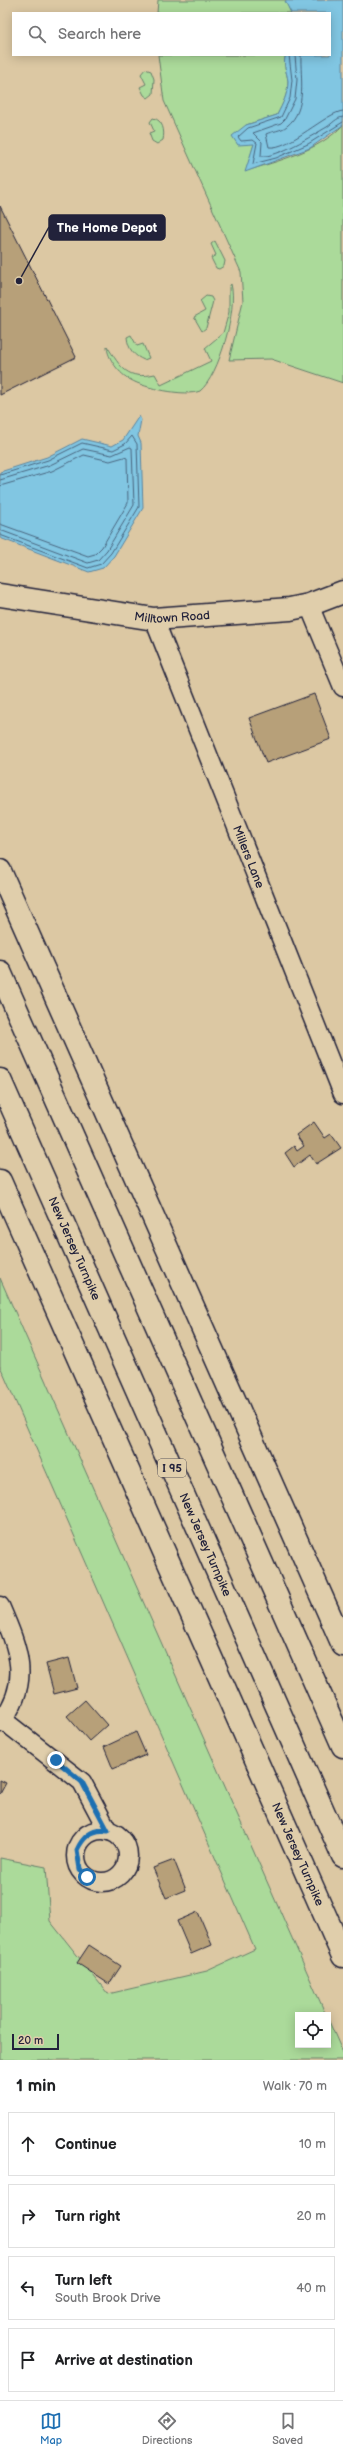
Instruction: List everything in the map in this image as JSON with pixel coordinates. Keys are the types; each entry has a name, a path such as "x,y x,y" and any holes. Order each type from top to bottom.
{"main road":[{"name":"Milltown Road","path":"0,595 154,619 290,609 309,606 343,592"},
{"path":"0,871 343,1645"},
{"path":"0,972 343,1746"},
{"name":"New Jersey Turnpike","path":"0,1080 343,1856"},
{"name":"New Jersey Turnpike","path":"0,1181 343,1956"}],"street":[{"path":"309,606 343,687"},
{"name":"Millers Lane","path":"154,619 343,1094"},
{"path":"0,1606 16,1644 19,1660 19,1679 15,1697 1,1722 82,1782 108,1831"}],"green space":[{"path":"158,0 286,0 291,12 157,12"},
{"path":"158,56 286,56 284,61 288,81 287,90 277,115 246,125 254,144 246,171 298,154 322,142 343,125 343,383 271,359 229,360 243,301 241,272 164,101"},
{"path":"145,69 151,71 154,79 153,94 148,98 144,95 140,87 146,84 141,74"},
{"path":"153,118 161,123 164,133 163,140 157,144 152,141 149,133 154,131 150,122"},
{"path":"215,241 225,261 224,266 219,269 216,268 211,258 216,255 211,244"},
{"path":"231,284 232,309 225,341 214,371 200,391 185,393 155,389 127,378 115,366 109,356 107,346 121,366 131,374 155,374 161,385 211,361 205,348 223,333 229,312 229,287"},
{"path":"206,296 211,297 213,301 206,328 202,331 194,317 205,311 200,301"},
{"path":"131,335 137,346 143,344 149,358 144,360 132,352 127,337"},
{"path":"0,1278 325,2012 295,2012 295,2048 331,2048 331,2026 343,2053 343,2060 0,2060 0,1858 46,1867 50,1921 108,1994 207,1971 255,1949 0,1366"}],"water":[{"path":"343,0 343,125 310,148 245,172 254,144 238,145 232,136 246,125 277,115 287,90 288,81 284,61 286,56 331,56 331,12 290,12 285,1"},
{"path":"139,416 141,420 138,436 141,443 143,508 114,556 103,568 89,572 0,538 0,472 47,457 82,439 112,446 123,440"}],"building":[{"path":"0,206 76,357 0,395"},
{"path":"314,694 331,739 266,763 249,718"},
{"path":"314,1122 325,1138 331,1134 341,1148 316,1164 310,1155 294,1167 285,1153 294,1146 297,1151 304,1146 296,1135"},
{"path":"69,1658 77,1688 54,1694 46,1664"},
{"path":"85,1700 107,1725 89,1741 67,1716"},
{"path":"136,1732 146,1755 113,1769 104,1747"},
{"path":"0,1780 6,1783 0,1794"},
{"path":"174,1860 186,1890 166,1898 153,1868"},
{"path":"198,1912 212,1945 191,1954 177,1921"},
{"path":"89,1945 121,1966 109,1984 77,1963"}],"place":[{"name":"The Home Depot","path":"19,281"}],"route":[{"path":"56,1760 82,1782 108,1831 95,1831 88,1835 82,1841 77,1850 77,1861 80,1869 87,1877"}]}
